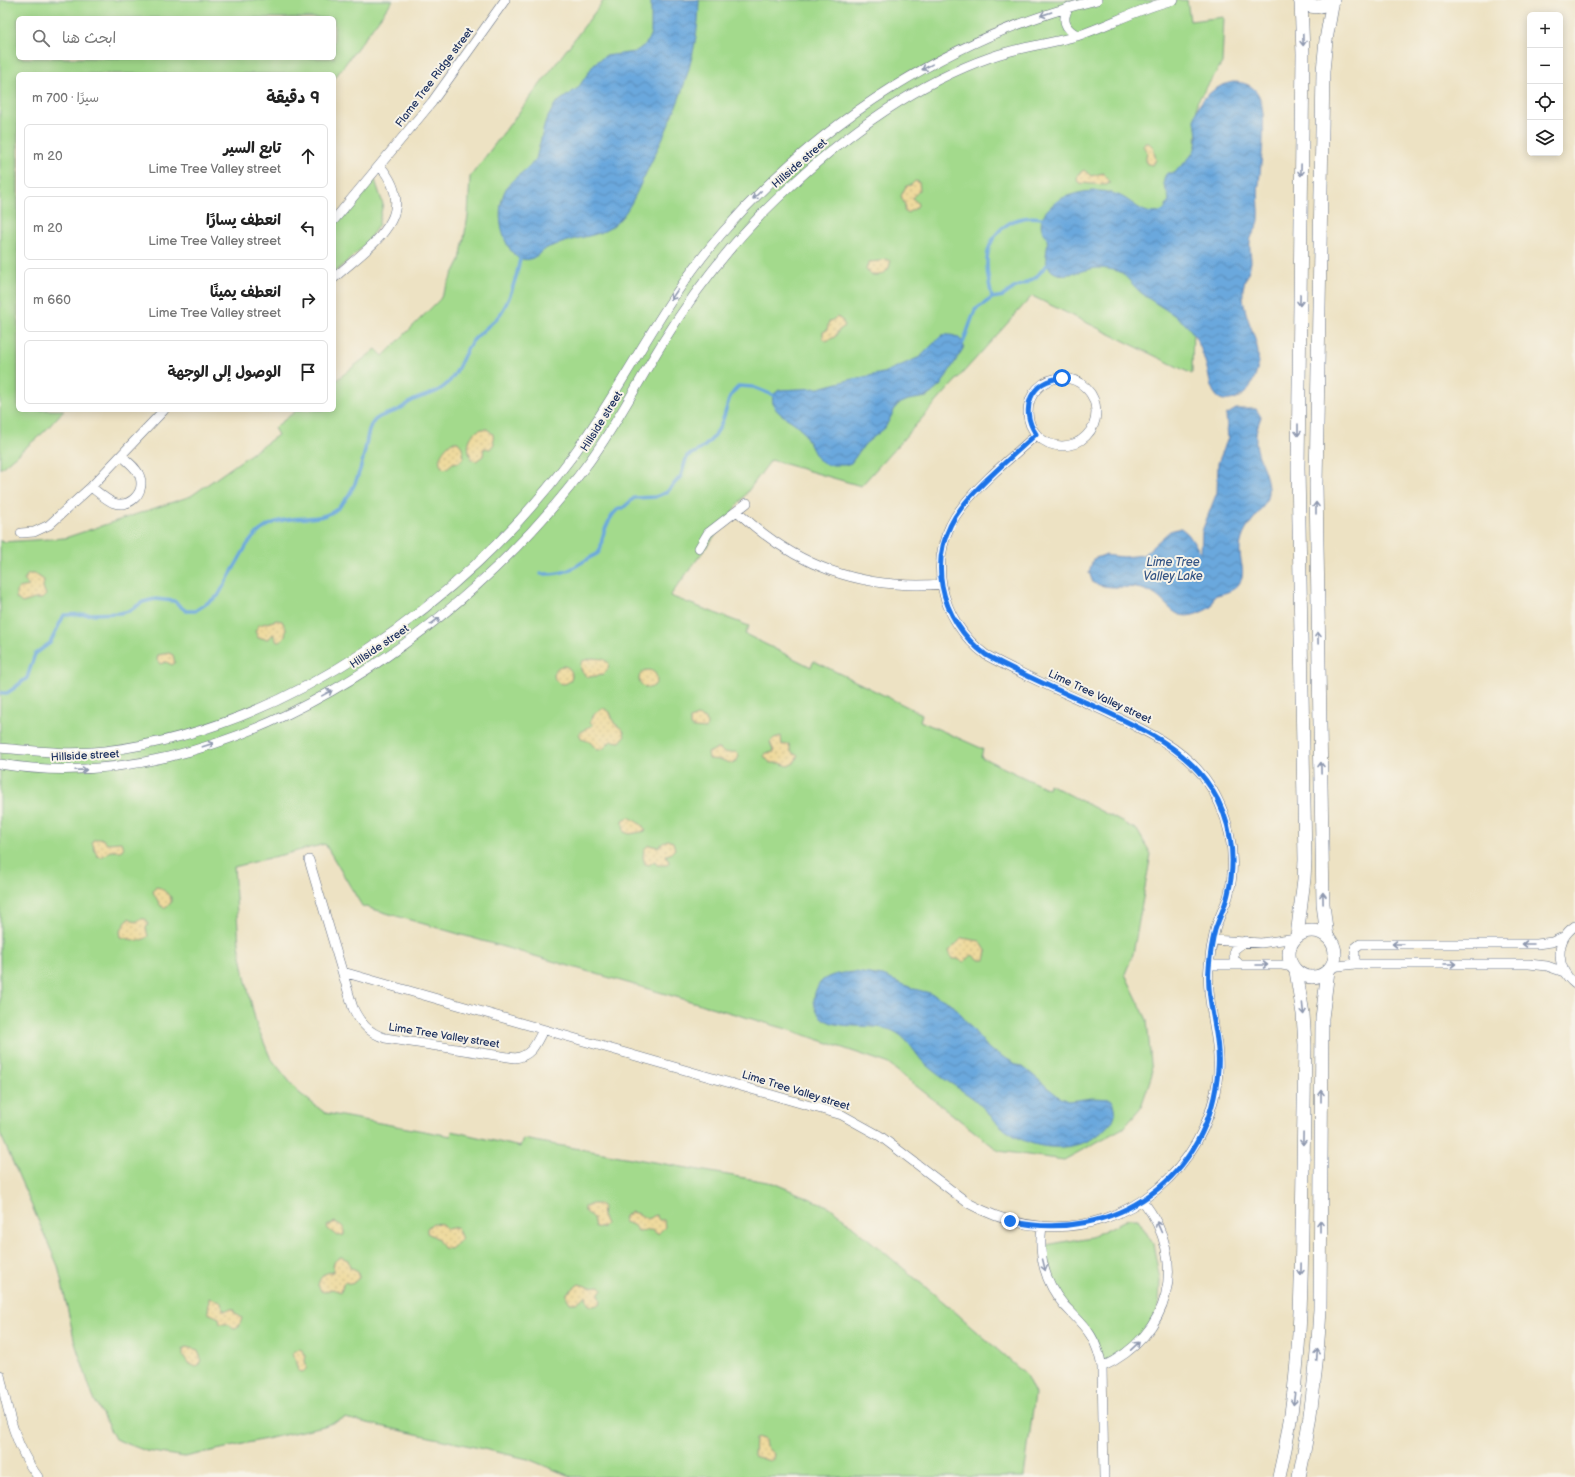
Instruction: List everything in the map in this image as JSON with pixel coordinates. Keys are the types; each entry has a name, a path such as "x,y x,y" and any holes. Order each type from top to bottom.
{"street":[{"name":"Flame Tree Ridge street","path":"336,218 432,102 505,0"},
{"name":"Hillside street","path":"0,748 70,753 131,747 161,741 220,723 303,686 360,654 426,608 471,570 513,528 551,484 593,427 660,316 688,274 736,217 789,164 855,112 913,75 949,56 1005,30 1069,7 1097,0"},
{"name":"Hillside street","path":"0,764 63,770 134,764 211,744 261,725 311,701 370,667 419,634 471,592 525,540 550,512 601,445 662,343 707,278 749,228 800,177 863,127 918,92 950,74 1013,50 1078,35 1147,6 1174,0"},
{"path":"1279,1477 1294,1401 1299,1355 1305,1045 1303,1014 1294,969 1289,955 1290,947 1296,937 1304,879 1305,860 1298,476 1303,54 1300,0 1314,7 1321,6 1332,0"},
{"path":"1299,1477 1314,1396 1318,1352 1320,1301 1322,1018 1329,969 1334,957 1334,950 1327,937 1323,904 1316,434 1322,86 1324,53 1332,0"},
{"path":"1069,7 1064,18 1065,24 1073,33 1078,35"},
{"path":"336,276 382,234 393,220 396,208 396,194 390,178 380,166"},
{"path":"1055,378 1062,378 1070,379 1084,386 1089,392 1095,407 1094,422 1086,436 1080,441 1065,446 1049,444 1036,434 1029,421 1028,405 1031,397 1040,385 1055,378"},
{"path":"21,533 34,532 44,528 91,487 162,412"},
{"name":"Lime Tree Valley street","path":"343,972 842,1115 880,1136 968,1203 981,1210 1010,1221 1042,1226 1059,1226 1094,1221 1128,1209 1143,1201 1168,1180 1189,1154 1202,1131 1213,1100 1217,1081 1218,1055 1208,991 1209,966 1213,940 1228,895 1232,857 1229,831 1222,808 1203,776 1182,755 1143,730 986,655 970,642 956,626 945,600 941,573 944,545 948,532 957,513 970,497 1036,434"},
{"path":"91,487 114,502 125,503 135,498 141,488 140,477 122,456"},
{"path":"699,548 708,533 747,503"},
{"path":"737,511 752,525 785,550 803,560 834,573 881,584 922,586 942,584"},
{"path":"303,686 311,701"},
{"name":"Lime Tree Valley street","path":"309,860 357,1016 369,1030 385,1038 515,1058 521,1058 531,1052 543,1030"},
{"path":"1355,964 1355,948 1360,944 1537,944 1552,942 1565,936 1575,926"},
{"path":"1213,940 1261,943 1296,937 1305,932 1313,931 1327,937"},
{"path":"1565,936 1560,950 1560,958 1564,972 1575,984"},
{"path":"1240,966 1234,959 1234,950 1244,941"},
{"path":"1209,966 1282,965 1294,969 1307,977 1314,977 1329,969 1355,964 1534,964 1547,966 1564,972"},
{"path":"1102,1367 1127,1353 1147,1333 1155,1321 1166,1295 1169,1266 1167,1252 1159,1225 1143,1201"},
{"path":"1042,1226 1040,1248 1048,1278 1058,1297 1090,1333 1098,1349 1102,1367 1104,1477"},
{"path":"0,1375 16,1437 23,1453 38,1477"}],"green space":[{"path":"0,0 393,0 336,76 336,72 16,72 16,412 62,412 44,432 0,469"},
{"path":"604,0 1187,0 1190,21 1224,17 1222,63 1197,102 1192,374 1032,296 861,486 771,460 670,596 749,626 745,634 811,667 814,661 922,714 920,721 983,749 981,757 1048,789 1049,784 1137,830 1151,854 1133,954 1125,974 1147,1020 1152,1074 1141,1107 1123,1128 1064,1160 999,1151 887,1063 790,1030 362,906 325,844 234,867 239,944 256,1023 270,1057 298,1092 325,1113 451,1136 452,1131 520,1147 523,1139 773,1183 830,1207 953,1310 1026,1375 1035,1394 1024,1477 572,1477 528,1459 345,1418 324,1426 185,1457 146,1451 115,1439 93,1397 75,1343 58,1266 0,1133 0,540 2,542 65,538 191,496 278,435 274,428 294,412 336,412 336,380 376,349 383,356 440,299 460,260 468,216 470,177"},
{"path":"374,177 383,204 378,226 363,247 336,271 336,223"},
{"path":"1128,1219 1138,1219 1153,1244 1160,1280 1159,1306 1145,1338 1102,1366 1090,1338 1052,1284 1046,1266 1046,1245 1091,1237"}],"sand":[{"path":"1145,143 1149,143 1153,147 1156,160 1153,165 1147,164 1145,161 1147,152 1143,146"},
{"path":"1084,170 1091,176 1103,173 1110,183 1106,185 1079,183 1077,180 1078,174"},
{"path":"915,181 919,182 920,190 912,198 918,205 916,208 907,213 904,211 905,205 901,196 906,186 911,185"},
{"path":"885,259 890,261 890,265 883,274 869,274 866,269 869,262"},
{"path":"837,317 842,320 845,326 838,331 835,337 826,341 823,338 823,332 827,330 829,322"},
{"path":"487,429 493,434 494,444 490,449 484,448 483,456 476,461 472,460 468,446 469,442 471,437 477,431"},
{"path":"452,442 458,442 462,447 464,457 460,462 453,463 444,469 440,462 441,454"},
{"path":"28,574 35,574 44,580 43,587 46,595 42,599 35,599 22,603 16,598 16,592 19,588 29,586 24,580"},
{"path":"277,620 282,621 286,629 285,636 281,641 277,642 273,634 269,639 258,638 255,631 259,625"},
{"path":"169,653 173,655 175,663 172,665 166,662 160,664 157,660 158,655"},
{"path":"593,658 603,659 609,663 608,669 603,675 588,677 582,672 582,661"},
{"path":"563,666 569,669 572,675 569,681 563,684 557,681 554,675 557,669"},
{"path":"648,670 654,673 657,679 654,685 648,688 642,685 639,679 642,673"},
{"path":"603,708 610,712 614,723 623,730 625,736 620,742 611,741 603,749 597,750 590,742 582,739 579,734 586,728 593,725 590,722 592,717 597,711"},
{"path":"697,716 706,719 706,729 694,728 690,726 690,719"},
{"path":"781,736 782,745 789,744 791,752 798,756 794,763 788,766 780,763 770,763 764,756 766,753 774,752 770,742 774,738"},
{"path":"716,749 720,749 724,753 736,752 739,756 736,762 732,764 722,760 709,759 708,753"},
{"path":"629,817 642,825 646,831 630,834 624,832 623,820"},
{"path":"101,838 107,843 121,842 124,847 121,851 110,851 102,857 97,856 92,842 93,840"},
{"path":"667,840 673,842 675,849 670,854 666,855 669,862 667,865 657,865 655,861 649,865 645,864 643,857 644,849 649,845 658,847"},
{"path":"156,887 161,888 171,897 171,903 164,908 160,905 153,891"},
{"path":"129,918 136,922 140,919 146,919 148,925 146,928 148,936 143,940 121,937 120,931"},
{"path":"962,938 980,941 987,952 985,960 980,960 972,955 964,962 957,959 952,959 949,951"},
{"path":"592,1204 599,1204 603,1207 602,1216 606,1224 602,1228 595,1227 593,1218 584,1210 584,1207"},
{"path":"631,1212 639,1214 647,1219 656,1215 659,1220 664,1220 665,1227 658,1234 651,1230 638,1231 633,1225 624,1222 625,1216"},
{"path":"335,1222 344,1227 344,1235 337,1236 328,1229 327,1226"},
{"path":"433,1223 442,1224 447,1229 457,1227 462,1239 451,1249 443,1248 437,1238 427,1233 427,1228"},
{"path":"341,1257 348,1260 350,1267 358,1271 359,1278 352,1284 344,1282 341,1292 332,1289 324,1292 321,1291 318,1285 320,1280 325,1274 333,1272 334,1263"},
{"path":"579,1284 589,1287 600,1286 602,1289 599,1293 601,1302 595,1306 592,1306 588,1304 586,1296 576,1303 570,1303 567,1298 567,1293"},
{"path":"209,1298 220,1301 224,1311 234,1309 235,1313 242,1318 239,1327 234,1328 227,1324 220,1324 219,1318 208,1313"},
{"path":"186,1347 198,1350 201,1359 199,1365 196,1367 188,1363 183,1355 183,1349"},
{"path":"299,1349 302,1350 306,1356 305,1361 307,1368 303,1372 298,1371 293,1352"},
{"path":"760,1438 765,1440 766,1447 774,1454 773,1459 770,1461 754,1456 755,1439"}],"water":[{"path":"651,0 699,0 698,23 689,68 682,90 665,133 635,197 627,211 610,228 592,235 547,248 537,256 527,260 518,258 506,243 503,233 500,212 504,192 509,184 536,159 545,123 555,104 578,88 594,64 605,56 635,52 646,44 651,33"},
{"path":"1233,82 1244,84 1257,92 1262,105 1263,115 1263,139 1258,188 1259,220 1251,239 1251,262 1243,289 1246,313 1257,345 1258,356 1257,368 1253,381 1245,393 1240,397 1231,400 1222,400 1217,397 1213,391 1201,349 1195,337 1183,322 1143,294 1123,274 1115,270 1097,268 1062,275 1051,270 1046,260 1047,239 1041,227 1041,223 1046,211 1058,200 1070,195 1088,191 1113,193 1151,213 1164,210 1169,200 1164,183 1167,173 1175,173 1195,150 1197,139 1195,118 1199,105 1208,94 1220,86"},
{"path":"942,335 956,336 961,340 964,347 941,385 927,397 908,400 897,405 885,428 865,444 851,463 845,465 829,465 822,463 818,459 802,430 780,414 774,406 773,395 779,390 819,388 883,373 920,357"},
{"name":"Lime Tree Valley Lake","path":"1236,409 1256,409 1261,417 1256,430 1256,442 1268,488 1265,504 1250,523 1242,539 1240,553 1243,571 1241,580 1237,587 1231,591 1214,596 1211,607 1197,614 1187,616 1172,610 1152,593 1142,589 1112,587 1093,583 1089,572 1093,559 1104,555 1124,557 1143,555 1170,531 1181,528 1188,534 1201,553 1202,531 1217,492 1218,463 1228,438 1226,415"},
{"path":"855,972 883,976 914,989 930,993 952,1004 989,1049 1027,1070 1059,1097 1069,1101 1092,1098 1111,1099 1114,1103 1115,1112 1110,1125 1091,1139 1080,1144 1067,1147 1042,1146 1029,1143 1018,1138 994,1120 974,1099 925,1064 905,1039 897,1033 887,1029 875,1027 836,1024 825,1020 817,1013 814,998 819,984 823,980 835,975"}],"waterway":[{"path":"963,343 975,310 992,298 987,265 991,243 996,235 1011,222 1031,217 1042,218"},
{"path":"0,693 7,693 27,678 35,654 50,643 64,615 120,613 129,611 143,602 155,599 174,601 186,611 195,611 218,596 247,545 259,532 271,524 283,520 318,517 329,514 339,507 349,495 356,481 369,431 374,421 381,416 398,410 414,400 436,392 450,381 471,343 497,318 505,306 515,282 520,259"},
{"path":"992,298 1003,296 1014,288 1036,277 1047,265"},
{"path":"541,574 566,571 597,554 601,549 603,535 608,522 619,508 623,508 634,498 655,497 667,492 681,476 687,456 700,450 715,435 722,423 730,397 739,386 753,387 773,395"}],"route":[{"path":"1010,1221 1042,1226 1059,1226 1094,1221 1128,1209 1143,1201 1164,1184 1181,1165 1196,1143 1207,1119 1215,1094 1217,1081 1218,1055 1216,1029 1208,991 1208,978 1215,931 1228,895 1232,870 1229,831 1222,808 1217,797 1203,776 1187,759 1158,738 1143,730 986,655 975,647 956,626 945,600 942,584 941,559 948,532 954,519 970,497 1036,434 1029,421 1028,413 1028,405 1035,391 1040,385 1047,381 1055,378 1062,378"}]}
